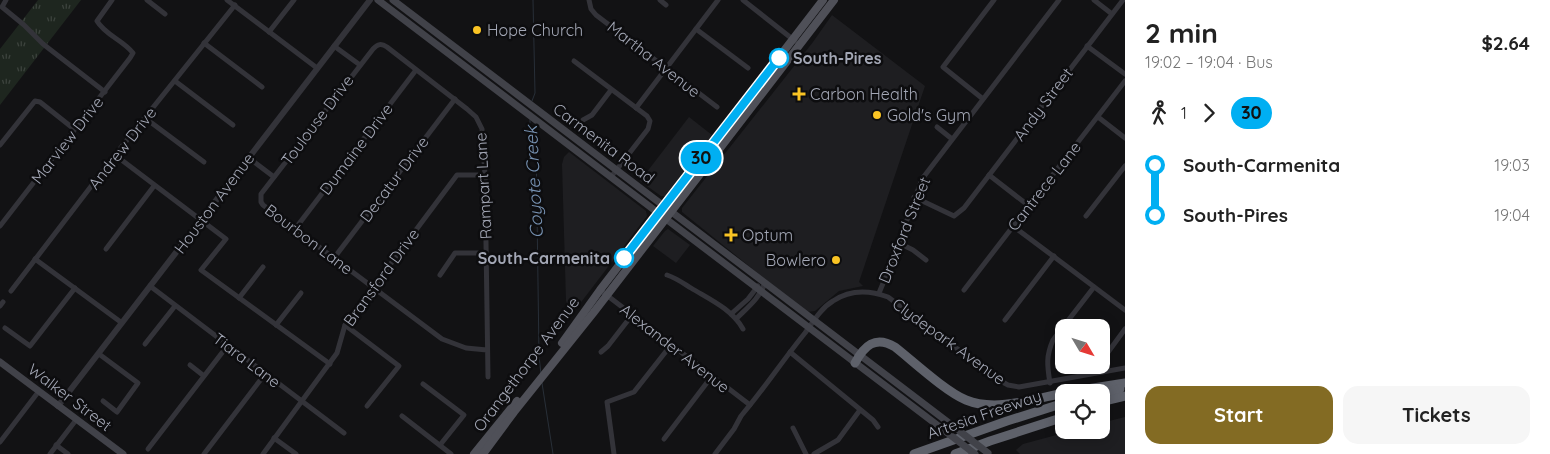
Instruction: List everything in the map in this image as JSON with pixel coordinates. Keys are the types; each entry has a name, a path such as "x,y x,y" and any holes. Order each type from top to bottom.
{"highway":[{"path":"855,363 866,347 881,341 888,343 954,394 966,400 982,404 1000,404 1055,395"},
{"path":"1110,385 1125,382"},
{"path":"1110,391 1125,387"},
{"path":"1110,396 1125,392"},
{"path":"1110,400 1125,396"},
{"path":"1110,404 1125,401"},
{"name":"Artesia Freeway","path":"914,454 1007,420 1055,406"},
{"path":"928,454 1055,411"},
{"name":"Artesia Freeway","path":"955,454 990,440 1055,421"}],"main road":[{"name":"Carmenita Road","path":"378,0 975,454"},
{"name":"Carmenita Road","path":"393,0 989,453"},
{"name":"Orangethorpe Avenue","path":"483,454 564,344 600,290 823,0"},
{"name":"Orangethorpe Avenue","path":"564,344 607,295 834,0"},
{"name":"Walker Street","path":"0,362 123,454"},
{"name":"Orangethorpe Avenue","path":"474,454 523,398"}],"street":[{"path":"6,0 2,7 43,44 105,92"},
{"name":"Marview Drive","path":"0,226 74,129 105,92 133,53 101,27 98,21 112,0"},
{"path":"147,0 165,14"},
{"path":"269,32 294,0"},
{"name":"Houston Avenue","path":"58,406 370,0"},
{"name":"Martha Avenue","path":"589,0 591,9 717,107"},
{"path":"660,0 666,5"},
{"path":"636,108 718,0"},
{"path":"742,0 800,45"},
{"path":"983,99 943,67 994,0"},
{"name":"Droxford Street","path":"715,454 814,320 826,307 839,298 851,293 863,291 879,293 922,179 1059,0"},
{"path":"1094,0 1112,14"},
{"name":"Andy Street","path":"914,196 954,216 964,208 1123,0"},
{"path":"231,2 317,68"},
{"name":"Andrew Drive","path":"11,291 204,43 231,2"},
{"path":"696,29 748,68"},
{"path":"204,43 262,87"},
{"name":"Toulouse Drive","path":"260,199 261,194 373,48 379,44"},
{"name":"Rampart Lane","path":"379,44 387,47 455,99 476,117 482,129 488,377"},
{"path":"334,46 360,65"},
{"path":"1087,46 1125,74"},
{"path":"574,61 647,116 650,121 648,129 611,177"},
{"name":"Dumaine Drive","path":"295,229 416,70"},
{"path":"175,81 233,125"},
{"name":"Cantrece Lane","path":"964,290 1125,81"},
{"path":"583,120 592,115 612,90"},
{"name":"Decatur Drive","path":"334,258 455,99"},
{"path":"0,145 35,101 40,102 74,129"},
{"path":"1098,117 1125,138"},
{"path":"146,118 204,162"},
{"path":"937,127 952,139"},
{"path":"115,155 226,239 202,270 330,364"},
{"path":"248,158 274,177"},
{"path":"1086,216 1125,166"},
{"name":"Bransford Drive","path":"263,454 337,353 341,333 345,325 457,174 484,174"},
{"path":"989,175 1029,206"},
{"path":"106,249 154,186"},
{"name":"Bourbon Lane","path":"260,199 263,205 442,340 466,348 487,350"},
{"path":"1013,226 1125,310"},
{"path":"898,242 926,260"},
{"path":"440,276 455,253 485,253"},
{"path":"1004,320 1054,256"},
{"path":"35,259 122,323"},
{"path":"239,298 263,267"},
{"path":"667,275 676,278 713,300 731,314 742,329"},
{"path":"736,319 753,304 764,282"},
{"name":"Tiara Lane","path":"150,286 344,433"},
{"path":"1050,383 1047,361 1053,340 1094,287"},
{"path":"5,328 30,346 75,288"},
{"name":"Alexander Avenue","path":"600,290 750,405"},
{"path":"731,314 759,290"},
{"path":"276,325 301,293"},
{"name":"Clydepark Avenue","path":"879,293 898,304 1008,385 1020,387 1050,383 1125,368"},
{"path":"145,344 175,306"},
{"path":"601,352 608,346 632,315"},
{"path":"345,325 399,366 367,406"},
{"path":"1110,350 1125,329"},
{"path":"148,450 228,345"},
{"path":"614,454 607,402 634,392 671,345"},
{"path":"790,352 873,420 878,427"},
{"path":"99,354 138,383 117,412 103,401"},
{"path":"190,365 204,376"},
{"path":"204,454 265,374"},
{"path":"664,439 712,376"},
{"path":"423,384 464,415 440,445"},
{"path":"0,442 39,392"},
{"path":"814,454 838,440 860,410"},
{"path":"402,416 451,454"},
{"path":"50,454 76,420"},
{"path":"793,428 806,454"},
{"path":"274,438 296,454"},
{"path":"56,445 68,454"}],"shaded area":[{"path":"832,15 925,86 859,282 863,286 839,291 815,311 806,312 682,212 682,208 813,42"},
{"path":"689,117 712,135 665,196 661,196 640,181"},
{"path":"569,152 646,211 647,216 572,314 566,301 562,164 564,157"},
{"path":"668,229 690,245 676,263 653,246"},
{"path":"1125,417 1125,454 1020,454 1016,450 1023,444 1055,435 1055,439 1110,439 1110,421"}],"green space":[{"path":"38,0 81,0 0,105 0,49"}],"waterway":[{"name":"Coyote Creek","path":"532,101 535,93 533,0"},
{"name":"Coyote Creek","path":"530,120 530,125 536,138 539,356 541,374"},
{"name":"Coyote Creek","path":"542,383 553,454"}],"bus line":[{"name":"30","path":"624,258 779,58"}],"place":[{"name":"Hope Church","path":"477,30"},
{"name":"South-Pires","path":"779,58"},
{"name":"Carbon Health","path":"799,94"},
{"name":"Gold's Gym","path":"877,115"},
{"name":"Optum","path":"731,235"},
{"name":"South-Carmenita","path":"624,258"},
{"name":"Bowlero","path":"836,260"}]}
